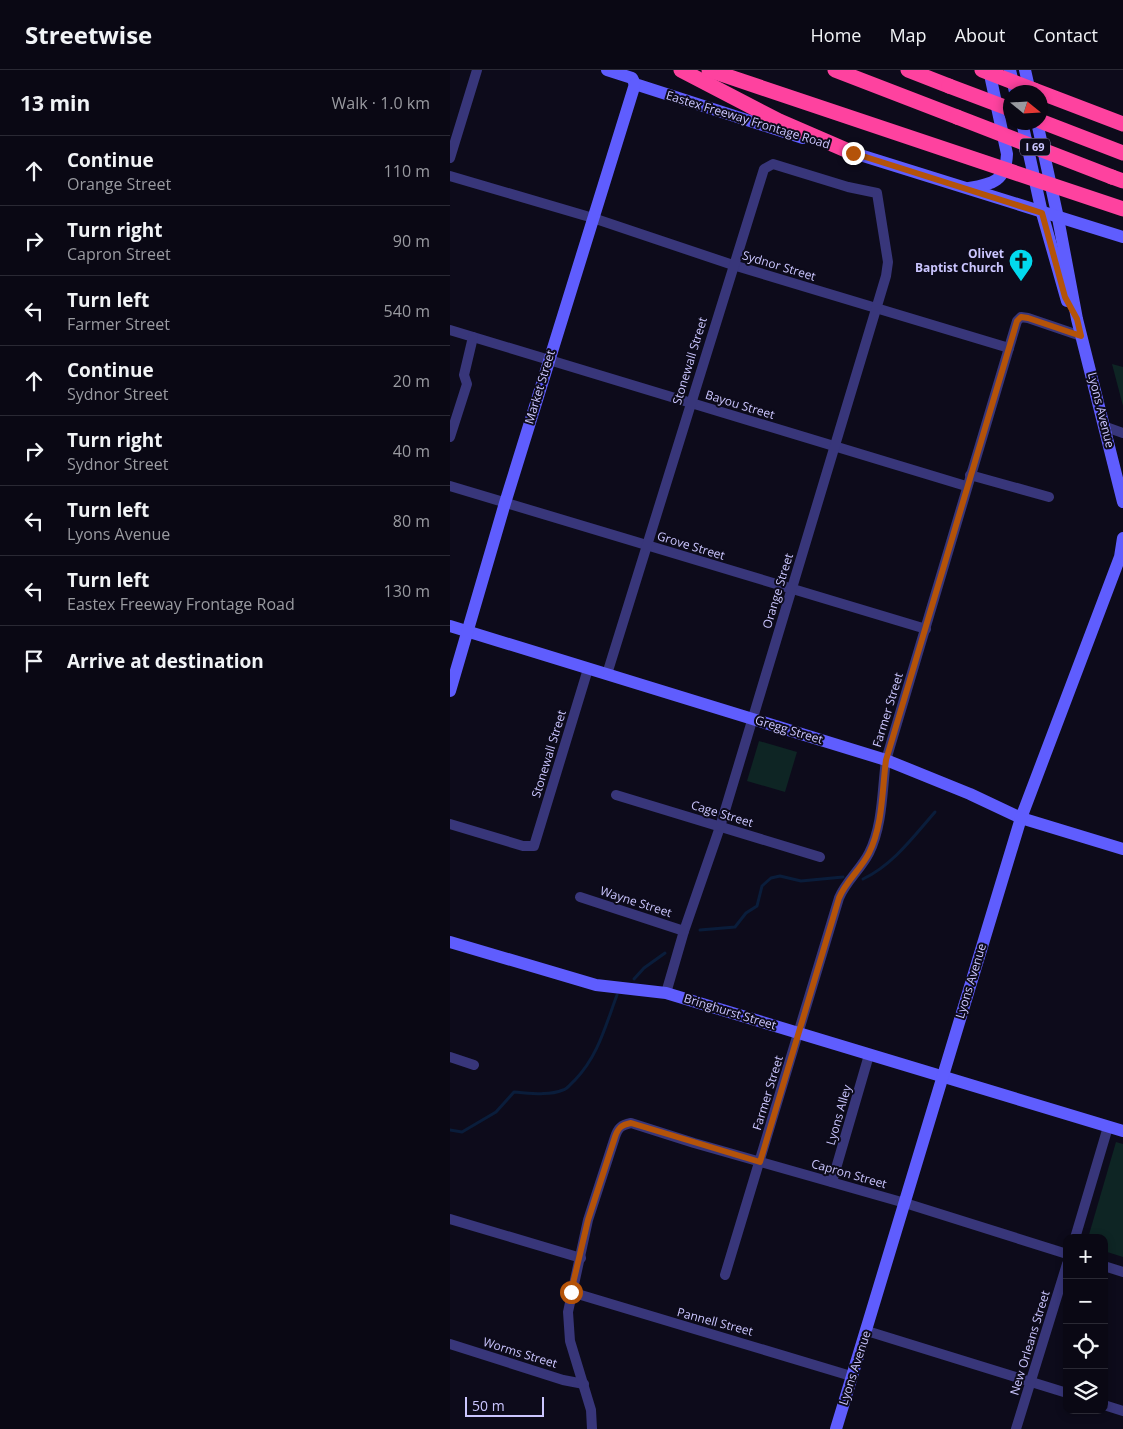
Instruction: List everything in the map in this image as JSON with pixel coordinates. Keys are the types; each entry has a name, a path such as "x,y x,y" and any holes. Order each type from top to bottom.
{"highway":[{"path":"680,70 779,121 853,153"},
{"path":"709,70 1123,209"},
{"name":"I 69","path":"835,70 1118,179"},
{"path":"908,70 1003,106"},
{"path":"982,70 1123,124"},
{"path":"1048,125 1123,153"}],"street":[{"path":"450,158 477,70"},
{"name":"Eastex Freeway Frontage Road","path":"607,70 632,78 635,84 1123,237"},
{"path":"966,189 983,186 1000,178 1006,165 1007,154 989,70"},
{"path":"1010,70 1013,85"},
{"path":"1025,70 1028,85"},
{"name":"Market Street","path":"450,691 548,360 635,84"},
{"name":"Lyons Avenue","path":"1024,130 1042,213 1065,297 1077,319"},
{"name":"Lyons Avenue","path":"1041,130 1077,319 1106,427 1123,502"},
{"name":"Stonewall Street","path":"607,674 764,169 768,165 773,164 848,187 877,192"},
{"name":"Sydnor Street","path":"450,176 593,218 733,265 1009,348"},
{"name":"Orange Street","path":"666,993 684,930 720,827 886,276 888,262 877,192"},
{"path":"1009,348 1017,321 1021,317 1081,336"},
{"name":"Bayou Street","path":"450,330 966,486"},
{"path":"450,437 468,384 464,375 473,337"},
{"name":"Farmer Street","path":"726,1275 842,891 864,862 877,833 886,760 926,629 966,486 1009,348"},
{"path":"1106,427 1123,433"},
{"path":"970,475 1049,497"},
{"name":"Grove Street","path":"450,486 926,629"},
{"name":"Lyons Avenue","path":"836,1429 1021,818 1122,557 1123,538"},
{"name":"Gregg Street","path":"450,626 886,760 970,794 1021,818 1123,849"},
{"name":"Stonewall Street","path":"450,824 523,846 534,846 588,669"},
{"name":"Cage Street","path":"616,795 820,857"},
{"name":"Wayne Street","path":"580,896 684,930"},
{"name":"Bringhurst Street","path":"450,942 596,985 666,993 1123,1131"},
{"name":"Lyons Alley","path":"832,1182 869,1055"},
{"path":"450,1057 474,1065"},
{"name":"Capron Street","path":"581,1258 591,1211 615,1137 618,1129 623,1124 631,1123 905,1203 1063,1253"},
{"path":"1076,1234 1108,1127"},
{"path":"450,1219 581,1258 571,1292 568,1312 570,1341 575,1363 584,1384 591,1410 592,1429"},
{"path":"1108,1267 1123,1272"},
{"name":"New Orleans Street","path":"1016,1429 1063,1277"},
{"name":"Pannell Street","path":"571,1292 851,1376"},
{"path":"867,1331 1063,1392"},
{"name":"Worms Street","path":"450,1344 563,1380 584,1384"},
{"path":"1108,1406 1123,1411"}],"green space":[{"path":"1112,364 1123,367 1123,406"},
{"path":"759,741 797,752 785,792 747,781"},
{"path":"1116,1142 1123,1144 1123,1257 1108,1252 1108,1234 1089,1234"}],"waterway":[{"path":"863,879 893,858 935,812"},
{"path":"700,930 735,927 746,913 757,906 762,886 771,878 780,876 801,881 843,877"},
{"path":"634,979 644,968 665,953"},
{"path":"450,1130 462,1132 496,1112 514,1092 545,1094 566,1088 590,1061 605,1030 617,995"}],"place":[{"name":"Olivet Baptist Church","path":"1021,282"}],"route":[{"path":"571,1292 581,1258 588,1220 615,1137 618,1129 623,1124 631,1123 694,1144 760,1162 839,898 847,883 869,854 877,833 886,760 926,629 966,486 1017,321 1021,317 1028,318 1081,336 1077,319 1065,297 1042,213 853,153"}]}
